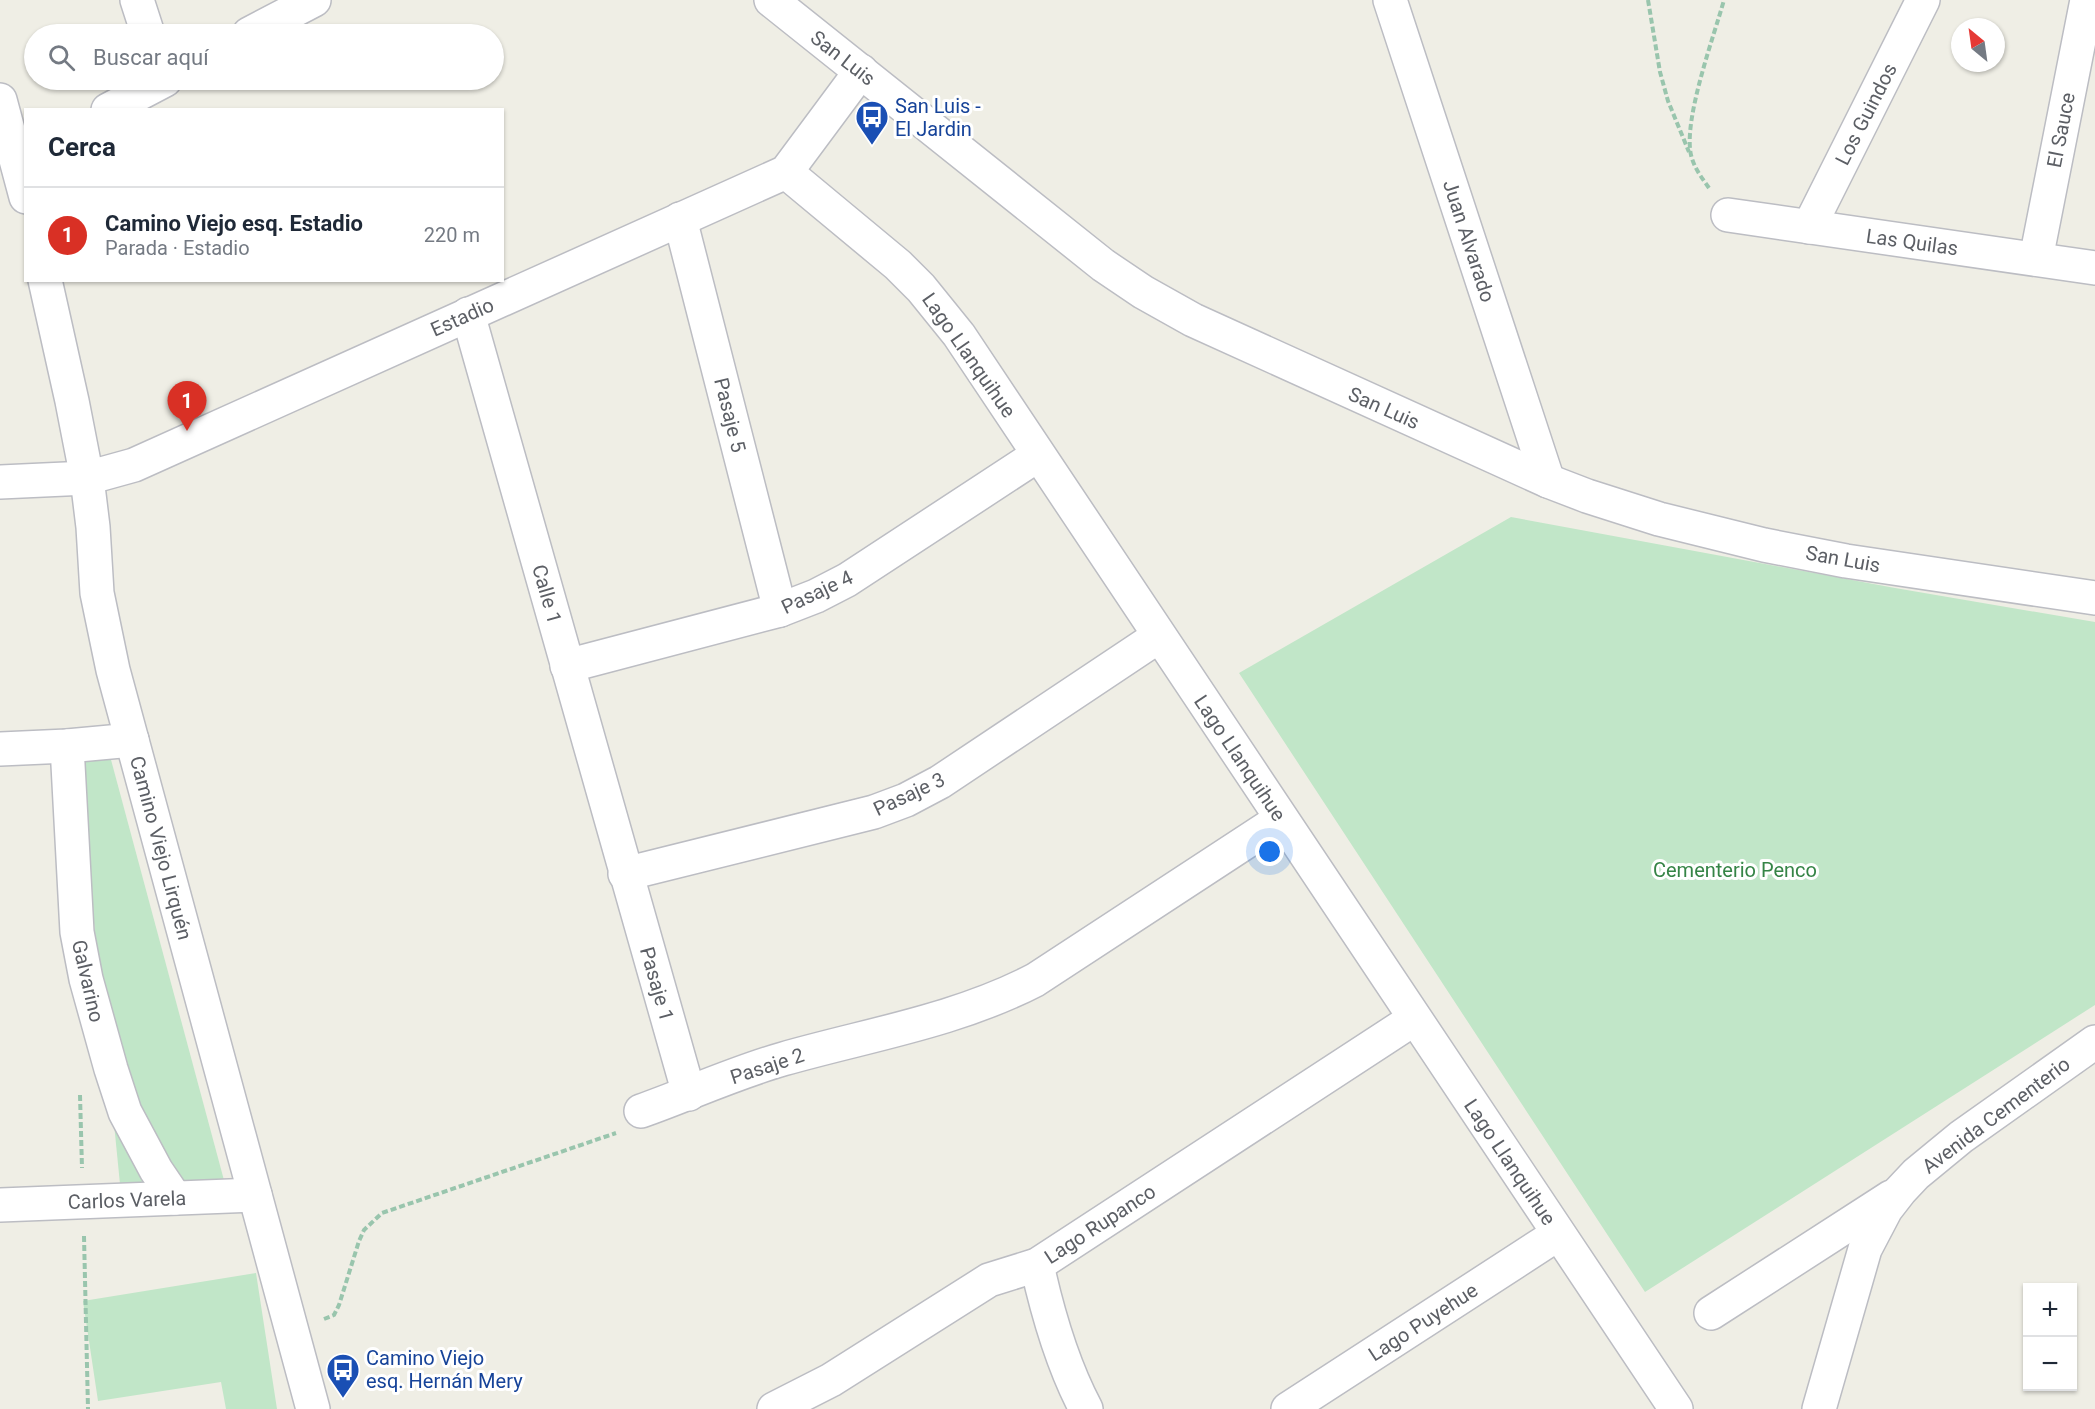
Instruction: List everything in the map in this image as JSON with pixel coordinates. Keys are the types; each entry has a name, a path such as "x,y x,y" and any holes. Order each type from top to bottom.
{"street":[{"path":"137,0 144,24"},
{"path":"268,24 314,0"},
{"name":"San Luis","path":"771,0 1103,265 1143,292 1193,320 1548,481 1659,519 1764,545 1846,561 2095,598"},
{"name":"Juan Alvarado","path":"1390,0 1548,481"},
{"name":"Los Guindos","path":"1809,227 1923,0"},
{"name":"El Sauce","path":"2036,260 2087,0"},
{"name":"Estadio","path":"0,482 87,478 134,465 786,172 861,71"},
{"path":"112,108 145,90"},
{"path":"0,100 21,156 24,182"},
{"name":"Lago Llanquihue","path":"786,172 898,265 921,288 959,335 1676,1409"},
{"path":"0,203 24,199"},
{"name":"Las Quilas","path":"1728,215 2095,268"},
{"name":"Pasaje 5","path":"680,219 780,610"},
{"name":"Camino Viejo Lirquén","path":"45,282 87,478 97,593 113,670 313,1409"},
{"name":"Calle 1","path":"468,314 626,874"},
{"name":"Pasaje 4","path":"567,666 780,610 816,597 847,580 1038,455"},
{"name":"Pasaje 3","path":"626,874 874,813 906,800 940,782 1159,636"},
{"path":"0,749 132,740"},
{"name":"Galvarino","path":"68,746 77,932 86,980 111,1069 126,1112 156,1170 175,1198"},
{"name":"Pasaje 2","path":"641,1111 750,1069 947,1015 1008,994 1045,973 1281,819"},
{"name":"Pasaje 1","path":"626,874 689,1094"},
{"name":"Lago Rupanco","path":"774,1409 831,1380 989,1280 1037,1265 1414,1019"},
{"name":"Avenida Cementerio","path":"1818,1409 1865,1249 1880,1219 1900,1191 1916,1174 1961,1137 2095,1042"},
{"name":"Avenida Cementerio","path":"1711,1313 1900,1191"},
{"name":"Carlos Varela","path":"0,1204 255,1195"},
{"name":"Lago Puyehue","path":"1288,1409 1558,1234"},
{"path":"1037,1265 1054,1332 1086,1409"}],"path":[{"path":"1648,0 1660,72 1678,128 1696,169 1728,215"},
{"path":"1691,154 1690,138 1697,96 1724,0"},
{"path":"290,1324 326,1319 334,1315 364,1230 382,1213 623,1130 641,1111"}],"green space":[{"name":"Cementerio Penco","path":"1511,517 1895,588 2095,622 2095,1005 1645,1292 1239,673"},
{"path":"110,756 225,1184 120,1184 78,761"},
{"path":"256,1273 277,1409 226,1409 221,1382 98,1401 83,1301"}],"place":[{"name":"San Luis - El Jardin","path":"872,146"},
{"name":"Camino Viejo esq. Estadio","path":"187,431"},
{"name":"Camino Viejo esq. Hernán Mery","path":"343,1399"}]}
